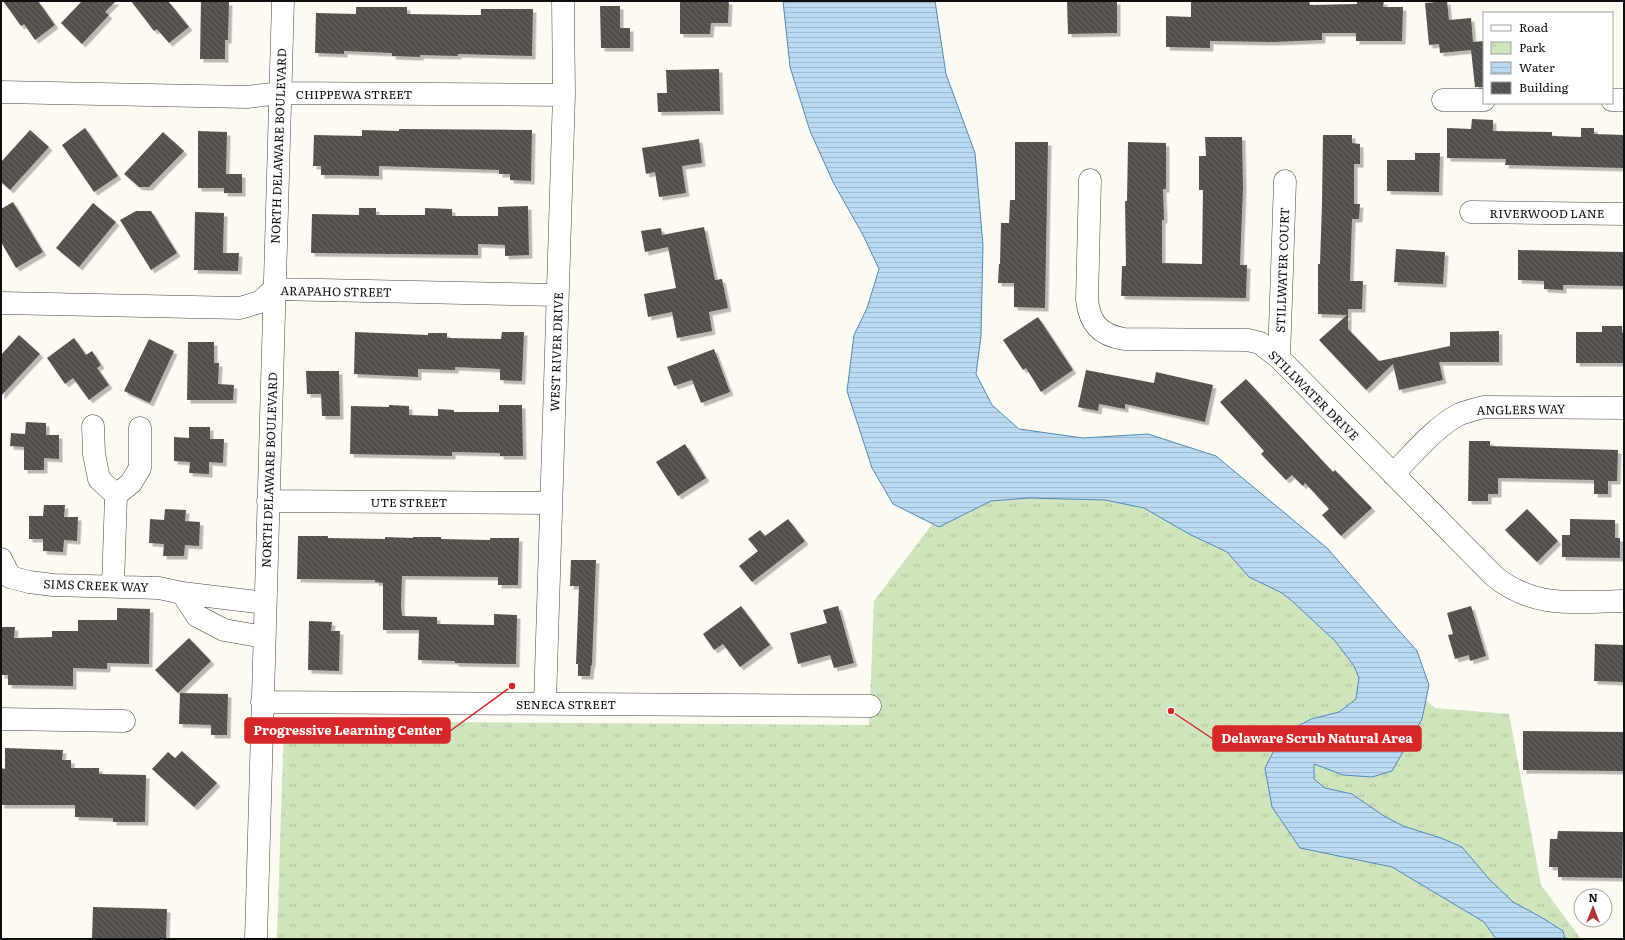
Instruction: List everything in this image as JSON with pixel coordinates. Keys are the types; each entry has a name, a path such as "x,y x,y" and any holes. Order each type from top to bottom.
{"street":[{"name":"NORTH DELAWARE BOULEVARD","path":"256,939 282,1"},
{"name":"WEST RIVER DRIVE","path":"545,704 564,95 563,1"},
{"name":"CHIPPEWA STREET","path":"1,92 247,97 280,93 564,95"},
{"path":"1443,100 1483,100"},
{"path":"1613,100 1624,100"},
{"name":"STILLWATER DRIVE","path":"1090,180 1087,300 1088,312 1093,322 1101,331 1112,337 1124,339 1248,340 1260,343 1279,358 1494,576 1514,590 1525,595 1548,601 1624,601"},
{"name":"STILLWATER COURT","path":"1279,358 1285,181"},
{"name":"RIVERWOOD LANE","path":"1471,212 1624,214"},
{"name":"ARAPAHO STREET","path":"1,303 240,308 260,302 274,289 557,295"},
{"name":"ANGLERS WAY","path":"1393,474 1439,428 1460,414 1472,410 1484,407 1624,408"},
{"path":"93,426 94,454 99,479 116,495 113,586"},
{"path":"116,495 131,484 140,468 140,428"},
{"name":"UTE STREET","path":"268,501 551,503"},
{"name":"SIMS CREEK WAY","path":"4,574 29,582 53,585 159,588 241,602 265,603"},
{"path":"182,593 197,616 224,630 264,637"},
{"name":"SENECA STREET","path":"262,702 870,706"},
{"path":"1,719 124,721"}],"green space":[{"path":"1031,488 1139,491 1374,653 1435,708 1509,714 1541,885 1581,939 277,939 284,721 869,725 874,601 945,507"}],"water":[{"path":"783,1 935,1 946,74 975,153 983,245 981,336 976,374 992,405 1019,429 1083,438 1148,434 1216,456 1327,548 1417,651 1429,685 1422,719 1392,771 1372,777 1343,775 1314,764 1314,779 1325,788 1352,794 1384,816 1403,826 1441,838 1462,847 1490,880 1513,902 1563,931 1565,939 1496,939 1484,922 1392,867 1300,848 1272,807 1265,768 1282,735 1311,719 1339,712 1356,699 1359,678 1354,666 1335,641 1282,593 1249,577 1227,552 1189,534 1144,508 1105,500 1029,498 991,501 939,527 893,504 872,468 847,391 854,335 867,308 879,269 863,235 834,184 810,131 790,67"}],"building":[{"path":"3,1 38,1 55,25 35,40 24,24 21,26"},
{"path":"82,1 116,1 105,12 109,15 82,44 61,23"},
{"path":"131,1 168,1 189,27 169,43 157,29 154,31"},
{"path":"201,1 229,2 228,40 225,40 225,59 200,59"},
{"path":"680,1 729,1 728,23 711,23 710,34 680,34"},
{"path":"1067,1 1117,1 1117,33 1068,34"},
{"path":"1191,1 1309,1 1310,5 1357,4 1357,1 1384,1 1383,7 1403,7 1402,41 1356,41 1356,33 1322,33 1322,40 1273,42 1210,41 1210,48 1166,47 1166,16 1191,17"},
{"path":"1447,1 1449,20 1471,18 1473,42 1483,41 1483,87 1475,87 1471,50 1440,53 1439,44 1429,45 1425,3"},
{"path":"600,6 620,6 620,28 630,28 630,48 601,48"},
{"path":"356,7 407,7 407,14 468,15 481,15 481,9 533,9 532,56 458,54 458,56 420,55 420,57 392,56 392,53 344,51 344,54 315,53 316,13 356,14"},
{"path":"719,69 720,111 658,112 657,93 667,93 666,70"},
{"path":"1472,119 1493,120 1493,131 1552,132 1552,136 1581,137 1581,128 1594,128 1594,134 1624,135 1624,168 1505,165 1506,159 1447,158 1447,128 1471,129"},
{"path":"85,128 118,176 94,192 62,145"},
{"path":"399,129 532,130 531,181 510,180 510,174 499,174 499,170 379,166 379,176 321,175 321,166 313,166 314,135 362,136 362,130 399,131"},
{"path":"30,130 49,147 10,190 1,182 1,162"},
{"path":"198,131 227,132 226,174 242,174 242,193 224,193 224,188 198,188"},
{"path":"163,132 184,151 149,187 139,187 124,174"},
{"path":"1323,135 1352,135 1352,143 1360,144 1360,164 1354,164 1354,204 1360,204 1359,219 1352,219 1350,281 1363,281 1362,309 1348,309 1348,329 1379,361 1450,346 1450,332 1499,331 1499,362 1439,362 1443,380 1399,390 1393,364 1366,390 1319,340 1347,315 1318,314 1318,264 1320,264"},
{"path":"1205,137 1242,137 1243,188 1240,265 1247,265 1246,298 1121,296 1122,266 1126,266 1125,201 1127,201 1128,142 1166,143 1166,189 1163,189 1164,220 1162,220 1162,263 1202,264 1203,190 1199,190 1199,156 1206,156"},
{"path":"699,139 702,163 682,166 686,193 659,197 655,172 646,174 642,148"},
{"path":"1015,142 1048,142 1045,308 1014,307 1014,283 998,283 1001,223 1009,223 1010,200 1015,200"},
{"path":"1415,153 1440,153 1439,192 1387,191 1387,160 1415,160"},
{"path":"13,202 43,252 16,268 1,242 1,209"},
{"path":"93,203 116,222 79,267 56,248"},
{"path":"528,206 529,255 505,256 505,245 478,244 478,255 311,253 312,214 359,215 359,208 376,208 376,215 425,215 425,208 452,209 452,216 498,216 498,207"},
{"path":"136,211 151,211 177,253 151,270 120,220"},
{"path":"195,212 224,213 223,253 239,253 238,271 194,270"},
{"path":"704,227 715,280 722,279 728,308 709,312 712,331 677,338 672,312 648,317 644,294 676,288 668,247 645,252 641,231 661,228 662,235"},
{"path":"1396,249 1445,252 1443,284 1394,282"},
{"path":"1518,250 1624,252 1624,286 1563,285 1563,290 1544,289 1544,281 1518,280"},
{"path":"1038,317 1073,370 1041,392 1026,368 1023,370 1003,340"},
{"path":"1602,326 1622,326 1622,333 1624,333 1624,363 1576,363 1576,332 1602,332"},
{"path":"355,332 428,335 428,333 447,333 447,338 501,339 502,332 524,332 522,381 500,380 500,369 455,367 455,370 418,369 418,377 354,374"},
{"path":"19,335 40,354 1,396 1,355"},
{"path":"74,338 86,355 92,351 101,365 97,368 109,385 89,400 73,378 65,384 47,358"},
{"path":"149,339 174,351 150,403 124,391"},
{"path":"188,342 214,342 214,363 219,363 218,384 234,385 233,400 187,400"},
{"path":"714,349 730,392 701,403 692,380 674,386 667,367"},
{"path":"1086,370 1154,383 1156,372 1213,385 1205,422 1125,404 1125,409 1099,404 1098,411 1078,407"},
{"path":"306,371 339,371 340,416 322,416 321,394 307,394"},
{"path":"1246,379 1333,472 1335,470 1372,508 1341,536 1322,515 1329,509 1305,483 1303,486 1292,475 1286,480 1261,454 1264,451 1220,402"},
{"path":"389,405 409,406 409,415 438,416 438,409 454,410 454,412 499,412 499,405 522,405 523,456 500,456 500,453 452,452 452,456 350,454 351,406 389,407"},
{"path":"26,422 46,423 46,435 59,435 59,459 44,458 44,470 24,470 24,447 10,446 11,433 25,434"},
{"path":"189,427 210,427 210,439 224,439 223,463 209,462 209,474 189,473 190,462 174,461 174,437 189,438"},
{"path":"1469,441 1490,441 1490,446 1618,450 1617,481 1608,481 1608,494 1594,494 1594,480 1498,478 1498,494 1488,494 1488,501 1468,501"},
{"path":"685,444 706,478 678,496 656,462"},
{"path":"44,505 65,505 64,517 78,517 77,541 64,540 63,552 43,551 43,539 29,539 29,516 43,516"},
{"path":"165,509 186,510 185,521 200,522 199,546 185,545 184,556 163,556 164,544 149,543 150,519 164,520"},
{"path":"1527,509 1558,541 1537,562 1505,530"},
{"path":"788,519 805,541 752,582 739,566 758,551 748,539 760,530 765,536"},
{"path":"1570,519 1615,520 1615,538 1620,538 1620,558 1562,557 1562,535 1570,535"},
{"path":"298,536 385,539 385,537 441,537 441,539 490,540 490,538 519,538 518,585 498,585 498,577 402,576 401,606 402,616 437,617 437,624 494,625 494,614 517,615 516,664 455,663 455,661 418,660 419,630 383,630 383,583 375,582 375,580 297,579"},
{"path":"571,560 596,560 592,665 590,676 578,676 578,664 576,664 579,586 570,586"},
{"path":"741,606 770,645 740,667 723,644 714,650 703,634"},
{"path":"838,606 854,663 834,668 830,655 798,664 790,633 827,623 823,610"},
{"path":"1471,606 1486,656 1470,661 1469,655 1455,659 1448,635 1453,634 1447,613"},
{"path":"117,608 150,609 149,664 107,663 107,669 73,668 73,686 8,685 8,675 1,675 1,627 15,627 14,638 52,637 52,631 78,631 78,620 117,620"},
{"path":"309,621 332,622 331,631 340,631 339,671 308,670"},
{"path":"189,638 211,661 178,693 155,670"},
{"path":"1595,644 1624,645 1624,682 1594,681"},
{"path":"180,693 228,694 227,735 211,735 211,725 179,724"},
{"path":"1523,731 1624,732 1624,771 1523,770"},
{"path":"5,748 63,750 62,760 71,760 71,768 99,768 99,774 146,775 145,822 113,822 113,818 75,817 75,805 1,805 1,768 5,769"},
{"path":"182,751 217,783 194,807 152,769 168,752 175,758"},
{"path":"1558,831 1623,832 1622,878 1558,877 1558,867 1549,867 1550,839 1557,839"},
{"path":"93,907 167,909 166,939 92,939"}],"place":[{"name":"Progressive Learning Center","path":"512,686"},
{"name":"Delaware Scrub Natural Area","path":"1171,711"}]}
